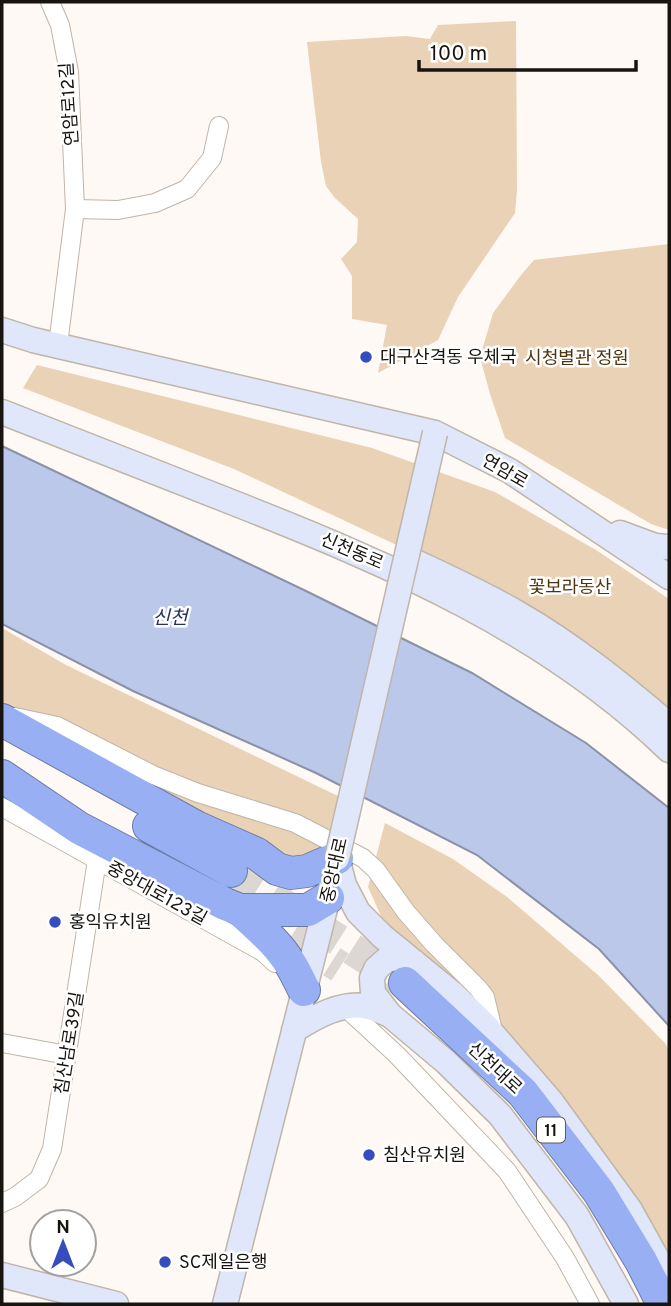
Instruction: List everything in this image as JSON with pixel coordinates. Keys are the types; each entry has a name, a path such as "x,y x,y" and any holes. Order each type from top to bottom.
{"highway":[{"path":"2,720 196,827 257,854 276,869 291,873 307,871 337,858"},
{"path":"2,744 228,893 275,943 291,964 304,990"},
{"path":"2,764 228,893 308,910 328,898"},
{"path":"2,776 79,828 252,903 266,883 264,867 257,854"},
{"name":"신천대로","path":"400,990 506,1105 578,1197 640,1304"},
{"name":"신천대로","path":"400,990 523,1093 600,1192 663,1304"}],"main road":[{"name":"연암로","path":"2,330 435,433 510,471 669,577"},
{"name":"연암로","path":"2,345 180,385 322,405"},
{"name":"신천동로","path":"2,394 340,528 449,577 520,614 566,644 621,684 669,725"},
{"name":"신천동로","path":"2,412 321,537 450,597 513,631 583,677 642,724 669,750"},
{"name":"중앙대로","path":"225,1304 328,898 435,433"},
{"path":"584,519 654,545 669,547"},
{"path":"337,858 344,885 358,912 382,936 400,990 446,1062 500,1115 577,1216 626,1304"},
{"path":"295,1030 319,1015 345,1007 366,1006 400,990 453,994 494,1035 581,1141 630,1210 669,1280"},
{"path":"2,1275 116,1304"}],"street":[{"name":"연암로12길","path":"50,2 60,25 69,72 75,209 58,345"},
{"path":"75,209 118,210 155,203 187,189 212,158 219,125"},
{"path":"2,714 57,726 153,775 198,793 289,820 363,858 376,870 406,912 434,944 485,997 494,1035"},
{"name":"중앙대로123길","path":"2,807 263,952 304,990"},
{"name":"침산남로39길","path":"2,1203 39,1179 52,1149 97,860"},
{"path":"345,1007 397,1055 507,1171 565,1258 590,1304"},
{"path":"2,1043 67,1055"}],"green space":[{"path":"516,21 515,213 458,297 438,340 378,373 387,325 352,319 352,276 341,259 357,242 358,219 326,186 307,42 406,36 430,39 438,25"},
{"name":"시청별관 정원","path":"669,244 669,530 651,524 505,438 480,357 493,313 534,260"},
{"name":"꽃보라동산","path":"37,365 372,448 495,492 596,550 669,599 669,710 450,570 234,469 23,388"},
{"path":"2,628 66,665 338,796 325,855 300,872 2,735"},
{"path":"385,823 453,859 507,897 598,975 665,1043 669,1050 669,1251 588,1134 381,916 368,887"}],"water":[{"name":"신천","path":"2,446 472,673 586,743 669,808 669,1026 599,949 477,855 316,773 133,691 2,624"}],"tunnel":[{"path":"231,871 405,983"},
{"path":"251,910 340,967"}],"place":[{"name":"대구산격동 우체국","path":"366,357"},
{"name":"홍익유치원","path":"55,922"},
{"name":"침산유치원","path":"369,1155"},
{"name":"SC제일은행","path":"165,1262"}]}
